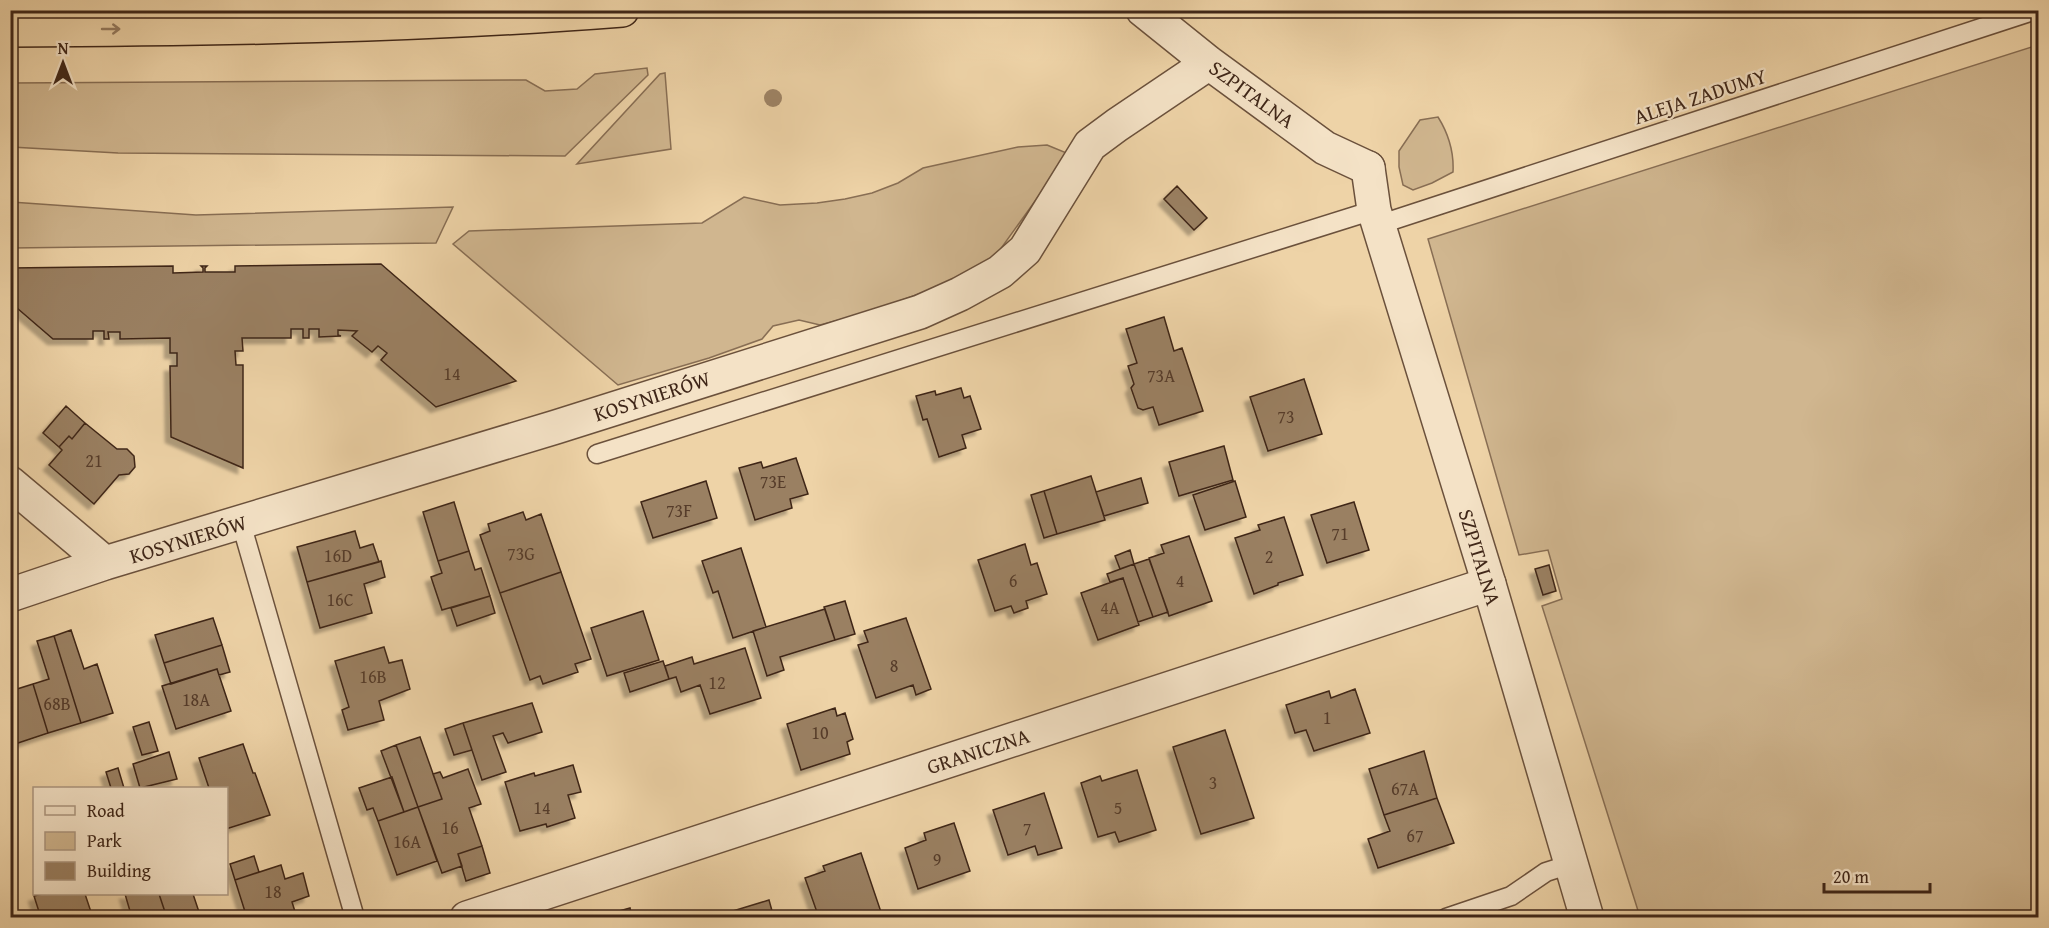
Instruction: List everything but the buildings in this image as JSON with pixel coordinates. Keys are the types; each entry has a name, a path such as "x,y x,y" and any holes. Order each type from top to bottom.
{"highway":[{"path":"10,30 211,29 555,16 622,10"}],"street":[{"name":"SZPITALNA","path":"1143,10 1209,63 1324,147 1373,200 1587,918"},
{"name":"KOSYNIERÓW","path":"10,595 920,312 1000,272 1025,250 1090,145 1209,63"},
{"path":"10,483 105,564"},
{"name":"GRANICZNA","path":"467,918 1489,584"}],"lane":[{"name":"ALEJA ZADUMY","path":"597,454 1373,200 2036,10"},
{"path":"240,523 355,918"},
{"path":"1446,918 1511,896 1546,873 1571,864"}],"green space":[{"path":"2038,45 2038,917 1640,917 1542,606 1562,599 1548,550 1519,555 1428,239"},
{"path":"647,68 648,75 565,156 118,153 11,147 11,83 526,80 545,91 577,89 595,74"},
{"path":"665,73 671,149 577,164 660,74"},
{"path":"1438,117 1450,143 1453,172 1413,190 1403,185 1399,167 1399,151 1420,120"},
{"path":"1047,145 1069,154 997,254 952,282 869,312 820,325 799,320 773,326 762,339 709,358 618,385 453,244 469,231 702,223 744,197 780,205 845,199 872,193 898,183 923,168 1018,147"},
{"path":"11,202 196,215 453,207 436,243 11,248"}]}
